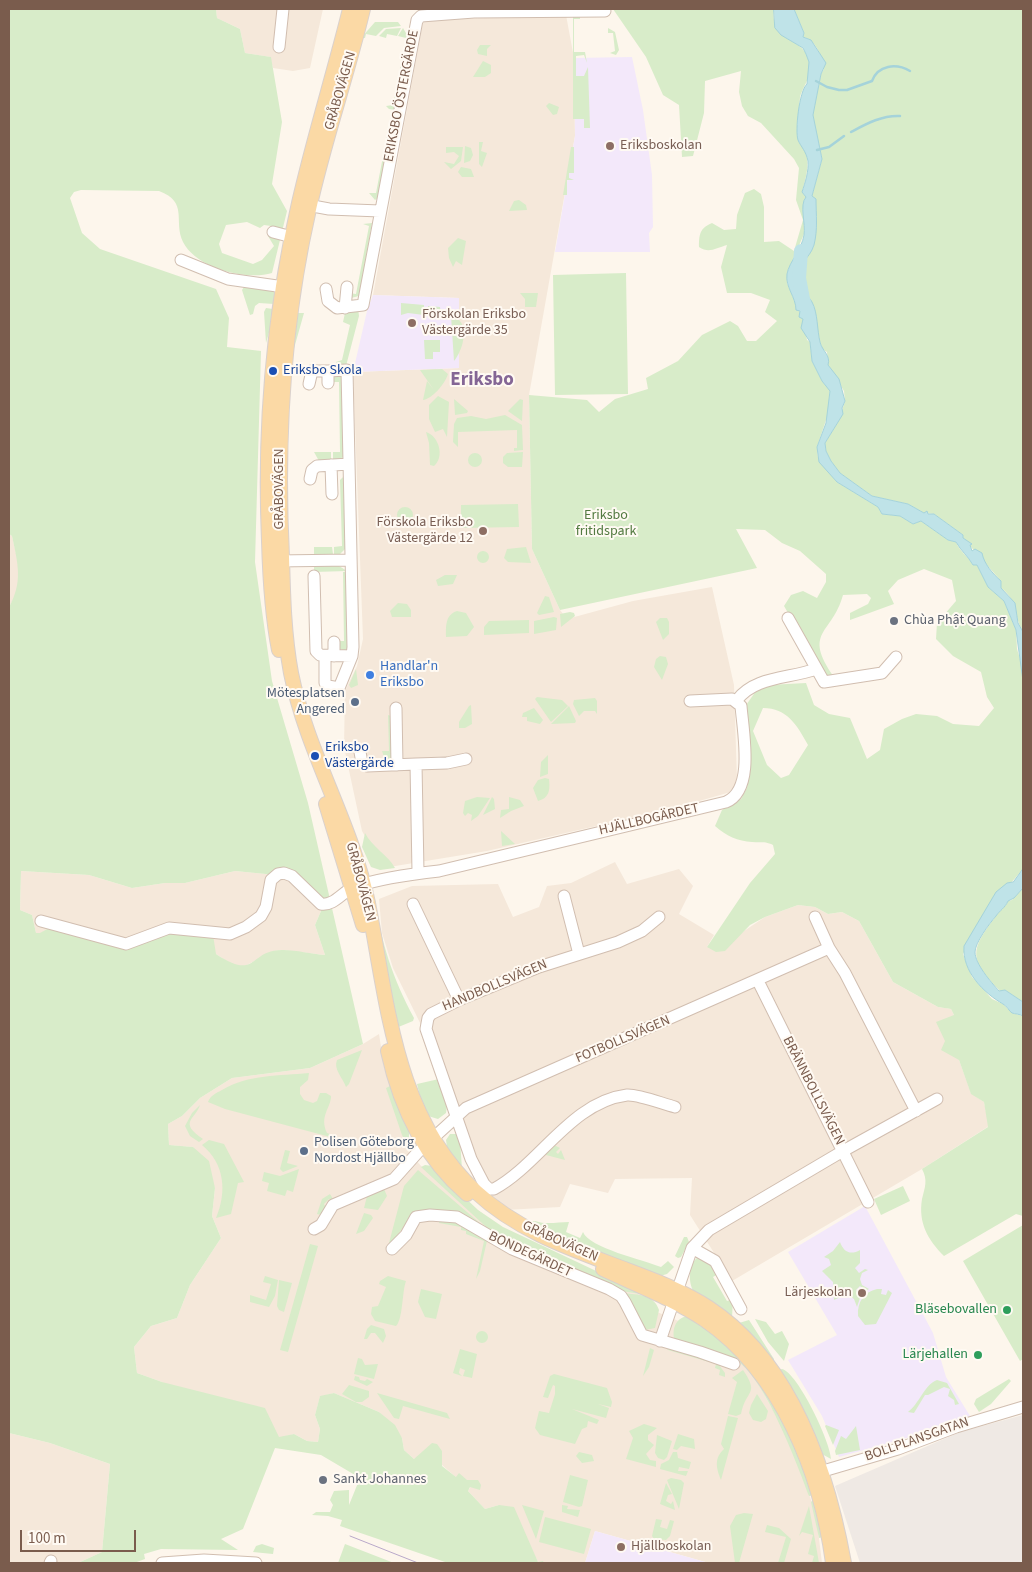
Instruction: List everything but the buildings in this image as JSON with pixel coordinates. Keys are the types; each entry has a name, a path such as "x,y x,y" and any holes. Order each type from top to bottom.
{"main road":[{"name":"GRÅBOVÄGEN","path":"350,9 304,205 272,371 268,445 276,561 287,642 299,708 358,886 397,1052 429,1141 473,1189 499,1211 526,1228 675,1296 713,1311 748,1341 773,1374 790,1401 817,1473 844,1563"},
{"name":"GRÅBOVÄGEN","path":"288,291 292,237 304,205 363,9"},
{"name":"GRÅBOVÄGEN","path":"817,1473 833,1563"}],"street":[{"path":"279,46 283,9"},
{"name":"ERIKSBO ÖSTERGÄRDE","path":"345,308 363,305 417,20 421,16 474,12 605,11"},
{"path":"304,205 329,209 380,211"},
{"path":"273,232 292,237"},
{"path":"181,260 228,279 288,291"},
{"path":"326,289 328,301 337,308 345,308 347,287"},
{"path":"309,384 312,371 347,370 352,656 339,688 328,686 326,683 334,642"},
{"path":"328,371 328,383"},
{"path":"310,479 312,470 317,466 349,464"},
{"path":"331,465 332,494"},
{"path":"276,561 351,560"},
{"path":"314,576 316,651 320,656 352,656"},
{"path":"788,618 824,682 882,673 896,657"},
{"path":"690,701 736,700 746,690 763,682 816,670"},
{"name":"HJÄLLBOGÄRDET","path":"358,886 418,872 439,871 732,799 740,789 744,775 741,706 736,700"},
{"path":"396,708 397,765"},
{"path":"360,752 362,764 367,766 447,763 466,759"},
{"path":"416,764 418,872"},
{"path":"41,921 126,944 169,928 230,934 246,927 261,916 266,907 271,880 278,874 284,873 292,876 320,904 329,904 358,886"},
{"path":"564,896 579,954"},
{"path":"413,904 459,1000"},
{"name":"HANDBOLLSVÄGEN","path":"456,1116 444,1077 428,1036 426,1023 432,1014 459,1000 539,967 618,942 642,931 659,917"},
{"path":"815,917 829,948 845,973 916,1111"},
{"name":"FOTBOLLSVÄGEN","path":"314,1230 321,1224 333,1205 394,1179 429,1141 466,1108 758,981 829,948"},
{"name":"BRÄNNBOLLSVÄGEN","path":"758,981 868,1202"},
{"path":"456,1116 471,1159 484,1184 489,1189 494,1189 522,1171 559,1132 585,1113 607,1101 628,1095 675,1108"},
{"path":"660,1341 692,1248 709,1230 936,1099"},
{"name":"BONDEGÄRDET","path":"392,1249 406,1235 416,1217 452,1216 512,1249 621,1296 642,1336 700,1352 734,1364"},
{"path":"692,1248 715,1261 741,1309"},
{"name":"BOLLPLANSGATAN","path":"817,1473 898,1449 956,1427 1023,1407"},
{"path":"162,1563 190,1560 256,1563"}],"shaded area":[{"path":"216,9 323,9 310,68 293,71 273,68 270,57 245,53 240,29 217,18"},
{"path":"566,15 574,58 575,136 529,395 532,549 560,610 567,619 633,601 712,587 734,685 737,781 734,791 675,808 487,851 383,868 362,831 344,747 345,691 357,666 363,639 353,372 459,368 459,298 373,295 423,22 430,20"},
{"name":"Eriksboskolan","path":"632,57 643,110 652,175 653,227 649,233 650,252 555,252 575,136 574,58"},
{"name":"Förskolan Eriksbo Västergärde 35","path":"373,295 459,298 459,368 353,372 367,311"},
{"path":"9,534 12,536 18,562 18,591 9,607"},
{"path":"615,862 627,884 679,869 693,886 679,914 714,935 707,947 741,933 765,917 798,905 815,907 828,914 842,912 859,921 893,982 938,1007 951,1009 954,1015 959,1060 971,1093 984,1102 989,1126 922,1169 732,1281 690,1215 692,1178 615,1179 608,1193 570,1184 560,1207 505,1210 479,1189 467,1161 424,1031 393,968 382,933 379,899 412,886 498,884 513,917 539,907 547,886 571,883"},
{"path":"21,871 89,875 132,888 165,883 185,883 235,871 286,876 319,898 321,911 315,925 325,955 282,950 274,951 243,967 234,966 216,954 132,946 51,927 40,934 36,933 32,915 20,910"},
{"path":"379,1034 384,1067 409,1138 407,1150 422,1167 509,1234 626,1287 652,1301 657,1312 708,1330 753,1374 791,1443 816,1514 822,1563 709,1563 595,1531 585,1563 538,1562 529,1545 499,1505 485,1509 468,1491 473,1482 458,1479 442,1465 442,1451 414,1459 404,1450 402,1438 379,1412 334,1393 320,1397 315,1415 320,1429 318,1442 307,1441 294,1434 279,1438 162,1382 137,1373 134,1347 151,1326 177,1318 190,1285 221,1238 212,1216 215,1188 193,1147 169,1145 168,1124 182,1116 200,1098 232,1078 310,1068 363,1044"},
{"name":"Lärjeskolan","path":"865,1206 933,1333 946,1377 970,1416 910,1437 839,1457 822,1416 788,1360 837,1335 788,1252"},
{"path":"1023,1415 1023,1563 860,1563 835,1486 960,1432"},
{"path":"9,1433 50,1443 110,1464 102,1552 78,1563 9,1563"},
{"name":"Hjällboskolan","path":"595,1531 709,1563 585,1563"}],"green space":[{"path":"9,9 216,9 217,18 240,29 245,53 271,57 282,122 272,184 287,211 272,273 261,275 236,274 199,259 189,251 183,242 180,234 177,206 168,195 159,191 81,190 74,192 70,198 82,233 100,249 216,289 229,318 227,347 261,351 255,562 272,681 308,803 363,1044 310,1068 232,1078 200,1098 182,1116 168,1124 169,1145 193,1147 209,1161 215,1188 212,1216 221,1238 190,1285 177,1318 151,1326 134,1347 137,1373 162,1382 265,1408 279,1437 294,1434 307,1441 318,1442 320,1429 315,1415 320,1396 334,1393 379,1412 395,1425 402,1438 404,1450 414,1459 432,1443 437,1444 442,1451 442,1466 456,1477 459,1473 467,1480 478,1480 481,1485 480,1490 470,1487 468,1491 485,1509 499,1505 514,1507 538,1562 543,1561 544,1563 448,1563 340,1526 342,1520 328,1516 312,1515 316,1512 330,1512 333,1505 330,1500 334,1491 349,1490 349,1505 360,1478 321,1455 275,1448 243,1529 221,1539 238,1550 161,1549 144,1554 145,1559 134,1563 78,1563 102,1552 110,1464 50,1443 9,1433 9,607 16,589 18,573 12,536 9,534","holes":["247,222 260,228 264,225 271,226 268,236 274,246 262,260 253,264 222,253 219,244 226,225","21,871 89,875 132,888 165,883 185,883 235,871 286,876 319,898 321,911 315,925 325,955 288,950 272,951 247,965 239,965 216,954 213,935 168,931 124,946 51,927 36,933 32,915 20,910"]},
{"name":"Eriksbo fritidspark","path":"613,9 774,9 774,20 777,28 806,53 810,67 800,97 800,118 797,123 798,134 807,158 807,170 802,192 807,198 804,199 804,234 787,273 787,283 803,319 807,340 810,342 812,361 822,381 830,390 829,411 817,447 818,458 837,482 878,507 882,514 900,516 913,524 921,521 948,540 956,542 973,565 977,565 988,587 1004,601 1016,630 1017,649 1023,669 1023,869 1010,884 963,954 972,977 992,999 1003,1004 1012,1013 1023,1016 1023,1216 1016,1214 944,1256 933,1244 923,1223 921,1208 925,1180 922,1169 988,1127 984,1102 971,1094 959,1060 941,1050 945,1041 936,1022 954,1015 951,1009 938,1007 893,982 859,921 842,912 828,914 815,907 798,905 765,917 750,925 725,951 716,952 707,947 750,883 775,854 773,845 737,839 723,833 715,826 722,810 741,799 747,788 744,708 756,691 769,685 806,683 814,705 829,714 850,718 867,759 880,750 884,729 902,719 916,714 937,716 953,724 979,726 994,708 987,697 981,672 953,656 936,639 937,623 956,601 952,580 924,569 898,580 888,591 894,604 850,620 850,613 868,604 871,598 867,594 843,595 820,641 820,650 834,677 827,679 784,606 791,595 803,591 817,598 826,582 826,574 800,551 782,543 765,530 736,529 757,568 560,610 532,549 529,395 587,400 599,412 615,399 648,389 646,378 678,361 702,335 730,321 738,326 747,341 756,341 777,321 765,312 770,300 751,293 727,293 721,267 727,245 713,250 699,247 701,232 712,223 724,230 736,229 737,215 745,193 754,189 761,194 764,207 764,242 779,241 794,251 803,220 796,200 799,168 794,159 761,123 748,116 742,106 739,92 741,71 705,81 704,113 693,156 682,157 679,105 663,95 646,57","holes":["763,708 785,714 800,731 808,745 789,775 781,778 767,765 753,731"]},
{"path":"794,9 1023,9 1023,632 1013,603 1001,588 1001,581 963,538 963,535 934,514 924,513 908,504 872,496 840,473 826,451 825,443 839,420 845,401 844,391 828,365 827,352 822,349 816,329 814,307 808,295 798,285 797,279 797,271 813,248 817,220 812,196 822,159 812,115 821,74 824,69 820,54 815,45 803,37 804,33"},
{"path":"573,16 580,17 580,19 574,19 574,52 585,52 587,63 584,55 576,56 576,76 584,76 588,67 590,128 584,128 584,119 573,119"},
{"path":"375,22 398,22 401,26 384,28 376,36 366,34 365,38 361,38"},
{"path":"401,28 397,36 387,34 386,38 379,36 386,29"},
{"path":"403,28 410,40 395,110 389,109 386,106 393,105 406,38 398,36"},
{"path":"608,28 615,32 619,50 616,55 610,53 615,51 613,33 608,33"},
{"path":"480,45 491,45 487,49 487,56 478,54 477,50"},
{"path":"483,61 491,65 491,73 485,77 473,77"},
{"path":"549,103 559,107 557,114 553,115 546,106"},
{"path":"393,121 378,198 375,200 369,193 376,193 389,125"},
{"path":"479,142 483,142 481,151 487,153 482,167 479,164"},
{"path":"465,146 471,148 473,155 470,161 464,163"},
{"path":"446,147 463,147 461,161 451,169 444,162 454,164 459,156 454,152 446,153"},
{"path":"571,147 574,147 574,173 569,173 569,178 574,180 567,180 567,195 563,195"},
{"path":"461,167 471,169 474,177 462,177 458,172"},
{"path":"519,200 526,205 527,210 509,211 514,201"},
{"path":"372,223 359,296 351,298 349,293 356,294 369,226 363,224"},
{"path":"458,238 466,241 462,265 456,261 453,267 449,258 448,248"},
{"path":"626,273 628,394 555,395 553,275"},
{"path":"244,287 272,290 277,294 273,319 266,343 264,312 266,308 273,309 274,304 259,303 255,306 253,314 250,315 242,290"},
{"path":"520,293 538,293 536,307 525,307 525,299"},
{"path":"401,303 424,305 424,315 408,313 401,315"},
{"path":"428,306 440,307 441,314 428,315"},
{"path":"358,308 359,316 346,366 338,366 336,362 342,360 350,325 343,322 345,313"},
{"path":"294,313 304,313 293,352"},
{"path":"451,316 462,323 464,329 463,343 454,361"},
{"path":"424,340 440,340 440,352 433,352 433,359 425,359"},
{"path":"442,369 448,374 444,382 434,394 423,400 427,381 434,390 420,370"},
{"path":"341,375 344,457 333,461 333,452 340,452 339,382 331,382 333,376"},
{"path":"438,396 449,402 447,437 443,429 435,432 429,419 429,405"},
{"path":"454,399 468,411 467,413 455,415"},
{"path":"520,399 523,400 522,421 508,411"},
{"path":"505,415 522,425 523,450 514,451 514,448 517,448 517,430 458,432 458,447 453,442 454,424 457,418 471,416 486,419"},
{"path":"426,432 431,434 439,447 439,457 434,466 430,465 429,443"},
{"path":"314,452 331,452 331,461 319,461"},
{"path":"523,452 522,467 508,467 503,463 503,457 507,453"},
{"path":"475,453 480,455 482,460 480,465 475,467 470,465 468,460 470,455"},
{"path":"345,475 346,548 340,554 334,554 334,547 342,546 340,480"},
{"path":"518,504 519,527 461,528 461,505"},
{"path":"402,507 408,507 413,512 411,521 402,523 397,518 397,512"},
{"path":"314,547 332,547 333,554 314,554"},
{"path":"526,547 531,563 508,562 504,558 507,549"},
{"path":"481,551 485,551 489,557 485,563 481,563 477,559 477,555"},
{"path":"314,566 339,566 347,571 314,572"},
{"path":"343,572 347,572 349,645 346,651 340,649 337,641 344,641"},
{"path":"445,575 457,575 453,584 438,586 436,580"},
{"path":"545,596 549,597 554,612 539,615 537,613"},
{"path":"398,603 407,604 411,610 411,617 392,617 390,611"},
{"path":"457,611 466,613 474,627 467,636 446,637 448,618"},
{"path":"574,613 575,616 561,627 560,614"},
{"path":"557,618 556,630 534,634 534,621"},
{"path":"660,618 667,618 669,622 669,634 663,640 656,622"},
{"path":"529,620 529,633 484,635 484,627 489,621"},
{"path":"660,656 666,657 668,664 662,680 654,667 656,659"},
{"path":"356,669 358,685 351,688 349,685"},
{"path":"537,697 562,700 568,706 551,722 535,699"},
{"path":"595,698 597,701 597,714 595,711 584,711 579,716 573,704 574,700"},
{"path":"471,705 472,724 465,728 459,728 459,722"},
{"path":"569,706 576,721 575,723 551,724"},
{"path":"534,708 543,720 540,724 527,721 527,717 522,717 523,713"},
{"path":"388,715 391,716 393,759 385,760 382,751 389,751"},
{"path":"548,755 548,774 540,777 541,762"},
{"path":"549,779 548,793 545,798 538,801 533,788 538,780"},
{"path":"477,797 490,798 478,816 471,821 472,815 468,813 465,816 463,813 465,801"},
{"path":"492,797 495,809 483,815"},
{"path":"509,797 520,800 524,806 500,818 501,810 509,809"},
{"path":"501,831 515,844 502,846"},
{"path":"365,833 395,868 380,870 371,867 362,847"},
{"path":"1023,888 1023,1002 1005,990 1000,991 983,971 976,955 977,947 987,928 1008,901 1012,900"},
{"path":"375,899 389,960 414,1018 413,1021 396,1028 374,901"},
{"path":"362,1050 349,1084 346,1087 336,1067 337,1060"},
{"path":"309,1073 308,1080 300,1087 300,1094 304,1100 313,1103 317,1101 320,1093 326,1093 331,1096 324,1122 327,1133 335,1136 334,1138 225,1109 208,1102 215,1094 232,1085 253,1078"},
{"path":"439,1079 447,1106 446,1113 438,1119 428,1116 423,1109 417,1084"},
{"path":"392,1085 409,1130 409,1148 402,1135 386,1088"},
{"path":"200,1105 190,1121 191,1129 203,1139 199,1142 190,1136 185,1126 192,1113"},
{"path":"450,1134 456,1134 460,1140 462,1169 447,1147 446,1140"},
{"path":"209,1140 224,1144 244,1182 238,1183 231,1214 216,1218 222,1198 222,1179 215,1161 202,1145"},
{"path":"554,1145 560,1148 556,1152 558,1154 561,1150 565,1160 546,1155 545,1153"},
{"path":"285,1150 290,1151 287,1163 298,1166 283,1172 280,1169"},
{"path":"425,1165 432,1166 478,1210 503,1227 647,1295 621,1291 496,1236 421,1167"},
{"path":"299,1169 293,1192 287,1190 285,1196 267,1191 269,1183 262,1181 264,1172 280,1176"},
{"path":"418,1170 488,1230 465,1218 412,1215 391,1244 389,1243 404,1186"},
{"path":"903,1186 910,1201 881,1215 874,1199"},
{"path":"384,1189 387,1196 378,1210 364,1208 367,1196"},
{"path":"330,1194 333,1199 329,1199 324,1204 326,1208 321,1215 317,1214 322,1199"},
{"path":"364,1213 371,1215 373,1218 364,1231 356,1234"},
{"path":"450,1219 487,1241 480,1271 476,1279 484,1241 466,1234 466,1231 461,1230 461,1227 439,1223 439,1221"},
{"path":"527,1222 548,1223 569,1222 566,1232 580,1238 583,1232 587,1238 595,1243 618,1253 661,1267 668,1261 674,1267 667,1274 660,1276 590,1251"},
{"name":"Bläsebovallen","path":"1023,1225 1023,1359 1020,1361 963,1261"},
{"path":"684,1237 687,1237 689,1242 681,1257 678,1258 675,1256"},
{"path":"840,1242 847,1252 853,1253 860,1250 860,1263 855,1268 859,1273 865,1269 868,1270 862,1273 860,1279 862,1285 869,1289 865,1291 860,1286 856,1290 861,1295 857,1307 854,1299 847,1294 834,1300 833,1282 822,1271 831,1265 829,1259 824,1257 833,1251"},
{"path":"310,1244 318,1246 288,1352 280,1350"},
{"path":"698,1257 706,1259 718,1274 713,1277 727,1301 733,1299 732,1318 739,1323 749,1320 774,1359 774,1364 694,1292 690,1274 692,1264"},
{"path":"265,1276 278,1280 275,1296 269,1307 250,1302 250,1295 266,1300 271,1284 263,1282"},
{"path":"388,1276 406,1281 400,1318 396,1326 375,1321 371,1314 372,1307 378,1306 386,1287 379,1284 380,1281"},
{"path":"279,1280 292,1283 284,1312 279,1310 277,1306"},
{"path":"421,1289 442,1294 436,1319 425,1317 418,1302"},
{"path":"877,1289 882,1289 881,1294 886,1295 888,1290 892,1293 876,1324 865,1325 858,1316 860,1302 865,1295"},
{"path":"624,1293 645,1296 657,1305 659,1310 655,1328 645,1330"},
{"path":"686,1316 690,1316 732,1347 774,1401 816,1495 809,1496 797,1464 768,1401 746,1368 735,1360 694,1348 674,1338 677,1322"},
{"path":"755,1319 766,1322 775,1334 782,1331 789,1344 784,1361 768,1342"},
{"path":"371,1325 384,1329 386,1336 383,1343 375,1333 371,1333 367,1339 364,1339 367,1329"},
{"path":"480,1331 484,1331 488,1337 484,1343 480,1343 476,1339 476,1335"},
{"path":"665,1347 716,1361 725,1373 725,1377 719,1375 720,1370 715,1368 716,1364 668,1350"},
{"path":"650,1348 654,1350 649,1367 643,1376"},
{"path":"460,1349 477,1354 472,1378 463,1376 465,1370 460,1368 459,1373 462,1376 453,1373"},
{"path":"358,1358 362,1359 365,1365 378,1364 374,1379 354,1374"},
{"path":"782,1369 789,1373 805,1395 826,1439 831,1459 820,1453 779,1370"},
{"path":"743,1370 751,1384 751,1388 741,1414 736,1416 728,1414 737,1382 732,1378"},
{"path":"554,1374 607,1388 612,1402 611,1407 598,1404 609,1408 606,1418 572,1409 599,1420 597,1424 588,1421 587,1427 582,1429 575,1444 540,1435 535,1428 539,1411 549,1413 555,1394 555,1386 553,1385 548,1398 543,1397 550,1376"},
{"path":"355,1376 359,1377 360,1380 365,1381 367,1379 373,1382 367,1386 354,1380"},
{"path":"1009,1379 1011,1381 991,1404 979,1412 974,1404 976,1399"},
{"path":"937,1380 947,1383 959,1404 955,1405 954,1400 948,1396 950,1389 944,1387 925,1395 914,1413 908,1412 929,1386"},
{"path":"349,1385 369,1391 369,1397 362,1402 356,1402 342,1394"},
{"path":"377,1393 447,1413 450,1419 403,1406 399,1419 394,1418"},
{"path":"757,1394 768,1411 766,1419 761,1422 753,1420 749,1413"},
{"path":"728,1416 738,1418 721,1480 717,1460 724,1449 721,1444"},
{"path":"644,1424 657,1428 648,1435 648,1440 654,1445 646,1454 650,1460 656,1461 656,1467 626,1459 633,1438 629,1431"},
{"path":"825,1426 839,1430 833,1445"},
{"path":"856,1426 860,1450 836,1455 835,1451 841,1436 846,1439"},
{"path":"678,1434 694,1439 695,1449 681,1446 677,1450 673,1449"},
{"path":"657,1435 672,1441 667,1457 664,1460 658,1458 655,1453"},
{"path":"579,1452 592,1455 594,1461 582,1463 576,1456"},
{"path":"673,1452 677,1452 678,1458 691,1462 689,1469 679,1467 678,1471 688,1471 686,1476 660,1469 661,1464 669,1460"},
{"path":"570,1475 588,1480 582,1506 579,1507 563,1502"},
{"path":"671,1478 681,1480 684,1483 679,1509 667,1480"},
{"path":"666,1483 672,1494 668,1495 666,1501 671,1504 673,1501 675,1510 660,1504"},
{"path":"814,1499 823,1537 819,1538 811,1502"},
{"path":"522,1505 544,1511 536,1539"},
{"path":"562,1505 568,1506 567,1509 580,1510 578,1517 562,1512"},
{"path":"809,1506 819,1563 812,1563 814,1556 808,1554 813,1535 802,1532 799,1536"},
{"path":"744,1513 753,1514 739,1563 735,1563 730,1526 736,1515"},
{"path":"545,1517 591,1529 584,1554 539,1542"},
{"path":"656,1519 662,1520 660,1527 667,1529 670,1520 674,1521 670,1536 666,1540 654,1539 652,1536"},
{"path":"767,1525 779,1528 791,1539 784,1563 778,1563 786,1537 765,1532"},
{"path":"262,1544 274,1548 273,1554 253,1552 256,1546"},
{"path":"345,1544 394,1563 338,1563"}],"water":[{"path":"774,9 794,9 804,33 803,37 811,40 826,63 821,74 813,115 822,159 812,196 816,199 815,239 812,250 800,266 797,281 814,306 820,342 828,358 828,365 839,379 845,401 842,408 843,414 825,443 826,451 840,473 872,496 908,504 924,513 927,511 928,514 934,514 963,535 963,538 972,544 970,545 972,551 975,549 982,553 989,568 1001,581 1001,588 1015,603 1018,623 1023,632 1023,681 1016,630 1004,601 988,587 977,565 973,565 956,542 948,540 921,521 913,524 900,516 882,514 878,507 837,482 819,462 817,447 826,423 830,391 822,381 812,361 810,342 801,328 803,319 799,317 800,311 796,310 787,279 788,269 801,245 804,235 803,205 806,197 802,192 808,161 798,140 797,128 798,111 804,88 807,84 809,62 803,48 781,35 775,28"},
{"path":"1023,869 1023,888 1014,898 1008,901 990,924 980,939 975,952 980,967 999,991 1005,990 1023,1002 1023,1016 1012,1013 976,981 970,973 964,956 964,946 996,892 1007,883 1013,882"}],"waterway":[{"path":"816,81 827,87 847,90 872,81 878,72 888,67 905,68 910,71"},
{"path":"851,132 868,123 900,116"},
{"path":"817,150 829,147 844,136"},
{"path":"801,251 799,278 804,304"}],"tram line":[{"path":"350,1536 418,1563"}],"place":[{"name":"Eriksboskolan","path":"610,146"},
{"name":"Förskolan Eriksbo Västergärde 35","path":"412,323"},
{"name":"Eriksbo Skola","path":"273,371"},
{"name":"Förskola Eriksbo Västergärde 12","path":"483,531"},
{"name":"Chùa Phật Quang","path":"894,621"},
{"name":"Handlar'n Eriksbo","path":"370,675"},
{"name":"Mötesplatsen Angered","path":"355,702"},
{"name":"Eriksbo Västergärde","path":"315,756"},
{"name":"Polisen Göteborg Nordost Hjällbo","path":"304,1151"},
{"name":"Lärjeskolan","path":"862,1293"},
{"name":"Bläsebovallen","path":"1007,1310"},
{"name":"Lärjehallen","path":"978,1355"},
{"name":"Sankt Johannes","path":"323,1480"},
{"name":"Hjällboskolan","path":"621,1547"}],"district":[{"name":"Eriksbo","path":"482,381"}]}
